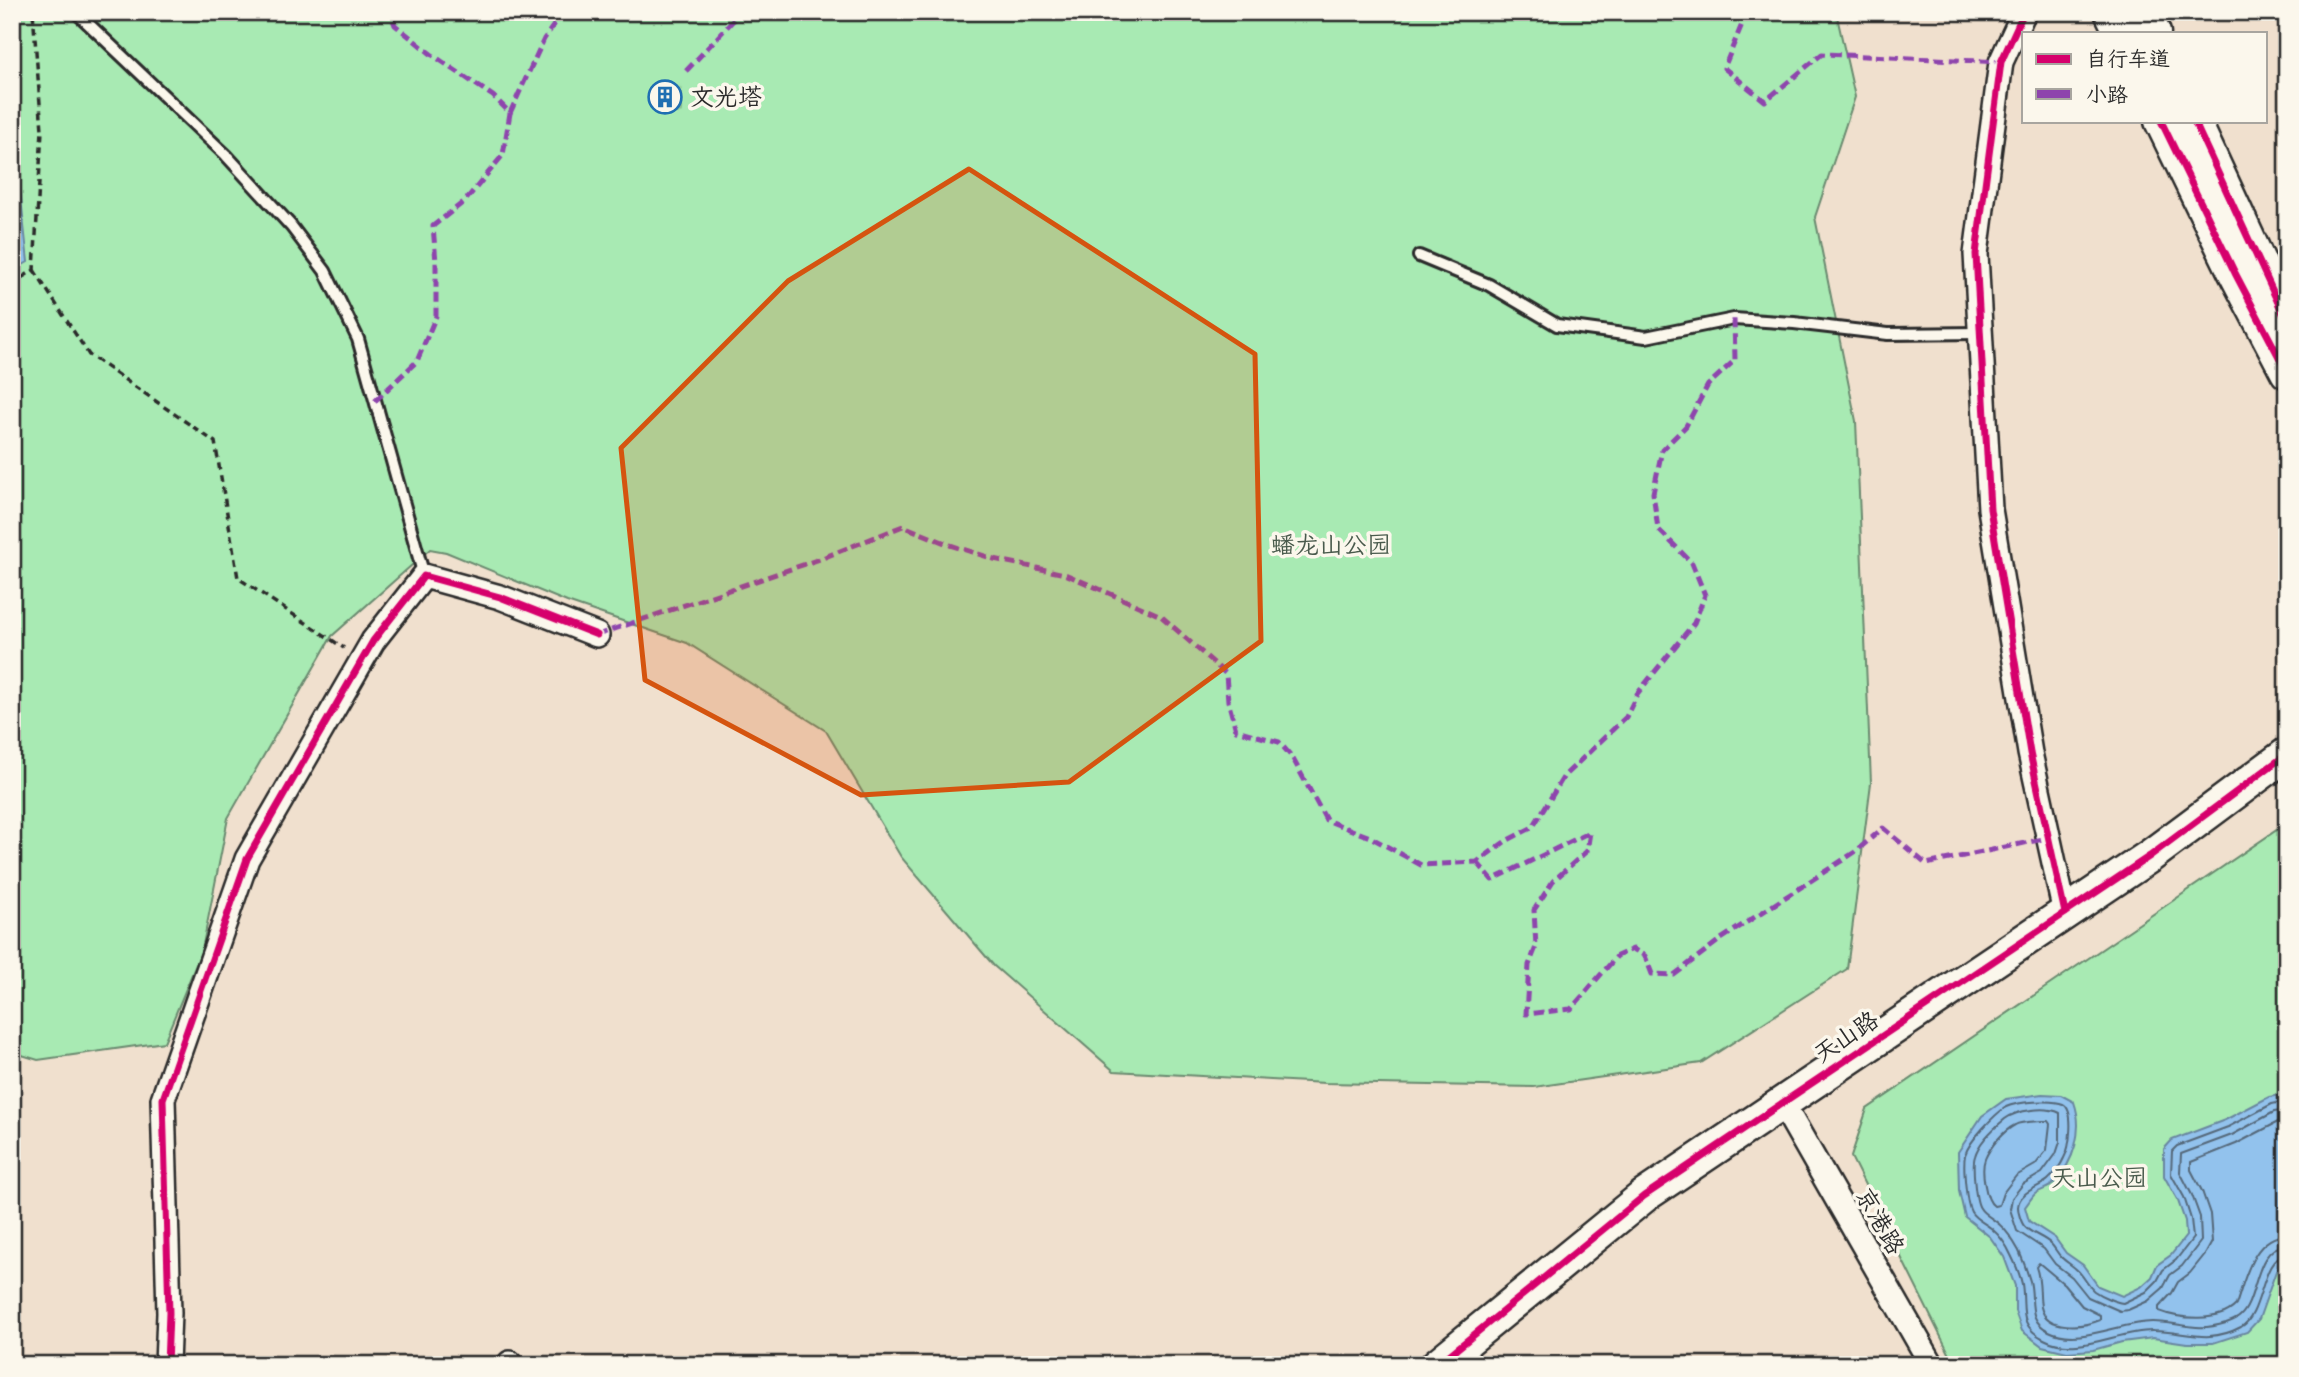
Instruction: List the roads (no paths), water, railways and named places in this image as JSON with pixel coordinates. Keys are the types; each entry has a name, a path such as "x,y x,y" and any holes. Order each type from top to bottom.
{"street":[{"path":"2024,12 2001,62 1976,254 1990,509 2030,753 2065,914"},
{"path":"2111,12 2121,32"},
{"path":"2145,12 2154,32"},
{"path":"2161,122 2287,372"},
{"path":"2194,122 2287,322"},
{"path":"167,1365 169,1299 163,1099 247,859 373,641 424,576 500,597 597,635"},
{"name":"天山路","path":"1437,1365 1644,1196 2150,856 2287,754"},
{"name":"京港路","path":"1782,1103 1932,1365"}],"lane":[{"path":"76,12 226,155 291,226 325,271 358,339 424,576"},
{"path":"1419,256 1489,285 1557,325 1646,337 1734,319 1888,334 1980,333"}],"water":[{"path":"12,117 28,262 12,271"},
{"path":"2042,1094 2061,1095 2074,1102 2077,1134 2072,1156 2061,1175 2052,1185 2035,1194 2025,1207 2029,1221 2055,1238 2066,1253 2083,1265 2098,1286 2122,1296 2141,1287 2152,1277 2157,1265 2171,1255 2186,1236 2185,1221 2178,1201 2164,1176 2164,1149 2172,1140 2225,1120 2269,1097 2287,1094 2287,1258 2276,1271 2259,1319 2247,1332 2213,1343 2187,1343 2153,1338 2122,1342 2093,1350 2067,1352 2042,1346 2022,1331 2015,1311 2015,1286 2004,1257 1990,1237 1965,1217 1959,1191 1958,1152 1982,1116 2006,1099"}],"place":[{"name":"文光塔","path":"665,97"}],"park label":[{"name":"蟠龙山公园","path":"1331,545"},
{"name":"天山公园","path":"2099,1178"}]}
